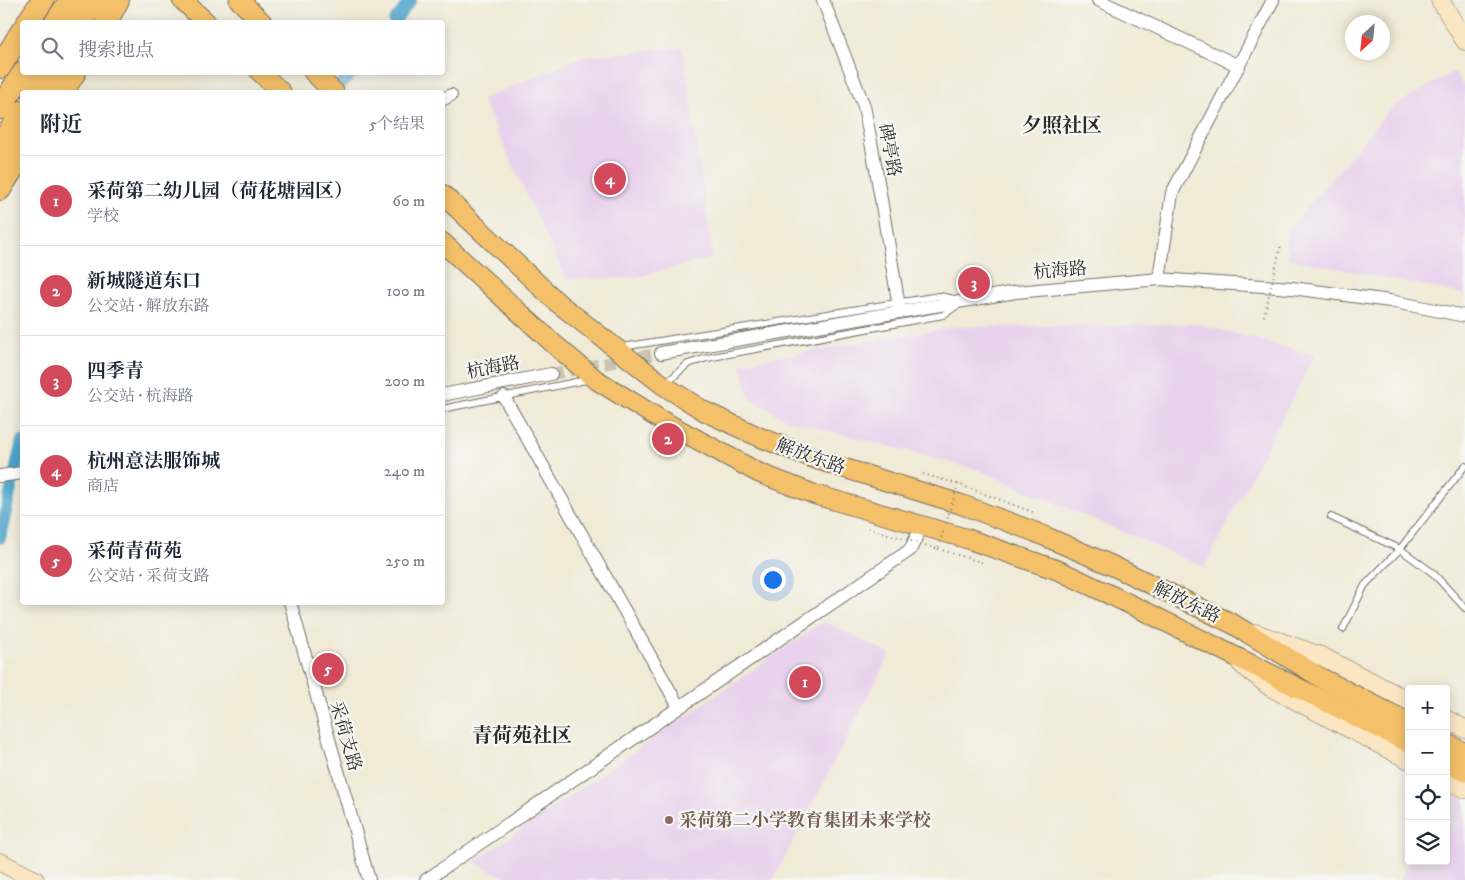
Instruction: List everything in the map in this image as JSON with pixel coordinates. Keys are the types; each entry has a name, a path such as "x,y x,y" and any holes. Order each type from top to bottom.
{"highway":[{"path":"29,20 43,0"},
{"path":"57,20 71,0"},
{"path":"81,20 95,0"},
{"path":"107,20 118,0"},
{"path":"0,67 20,34"},
{"path":"0,108 22,75"},
{"path":"36,90 46,75"},
{"path":"63,90 73,75"},
{"path":"0,146 20,115"},
{"path":"0,190 20,157"}],"main road":[{"path":"0,48 32,0"},
{"path":"97,20 112,0"},
{"path":"182,0 204,20"},
{"path":"239,0 260,20"},
{"path":"1440,0 1465,41"},
{"path":"50,90 60,75"},
{"path":"263,75 279,90"},
{"path":"0,167 20,134"},
{"name":"解放东路","path":"445,197 558,303 663,384 704,411 757,436 818,460 960,504 1035,532 1113,566 1233,624 1323,679 1405,721"},
{"name":"解放东路","path":"445,245 595,379 661,420 759,473 816,495 968,539 1060,571 1220,648 1405,741"},
{"name":"解放东路","path":"1233,624 1321,656 1405,698"},
{"name":"解放东路","path":"1220,648 1270,687 1405,758"},
{"path":"1450,721 1465,729"},
{"path":"1450,745 1465,753"},
{"path":"1450,764 1465,772"},
{"path":"1450,782 1465,790"},
{"path":"0,862 35,880"}],"street":[{"name":"碑亭路","path":"823,0 864,106 899,307"},
{"path":"1098,0 1125,6 1239,66"},
{"path":"1159,279 1172,193 1273,0"},
{"name":"杭海路","path":"661,353 899,307 963,301 1016,292 1159,279 1292,288 1390,301 1465,316"},
{"name":"杭海路","path":"445,394 551,374"},
{"path":"504,396 680,707"},
{"path":"0,476 20,473"},
{"path":"426,880 910,550 922,526"},
{"name":"采荷支路","path":"291,605 369,880"}],"lane":[{"path":"663,384 688,364 707,358 943,315 963,301"},
{"path":"616,348 899,307"},
{"path":"445,408 595,379"},
{"path":"1343,629 1365,585 1400,550 1465,466"},
{"path":"1331,517 1400,550 1433,573 1465,608"}],"path":[{"path":"1264,316 1281,245"},
{"path":"922,474 958,484 1035,513"},
{"path":"938,549 958,484"},
{"path":"868,528 984,563"}],"shaded area":[{"path":"683,47 713,258 633,278 566,279 482,99 582,57"},
{"path":"1454,71 1465,89 1465,294 1289,259 1285,234 1390,109"},
{"path":"1198,324 1315,355 1204,567 979,470 787,420 749,398 741,363 954,327"},
{"name":"采荷第二小学教育集团未来学校","path":"824,621 890,654 773,880 510,880 474,862"},
{"path":"1450,789 1465,796 1465,880 1400,880 1407,865 1450,865"}],"waterway":[{"path":"396,20 411,0"},
{"path":"335,90 350,75"},
{"path":"0,538 20,450"}],"tunnel":[{"path":"551,374 661,353"}],"place":[{"name":"杭州意法服饰城","path":"610,179"},
{"name":"四季青","path":"974,283"},
{"name":"新城隧道东口","path":"668,439"},
{"name":"采荷青荷苑","path":"328,669"},
{"name":"采荷第二幼儿园（荷花塘园区）","path":"805,682"},
{"name":"采荷第二小学教育集团未来学校","path":"669,820"}],"district":[{"name":"夕照社区","path":"1062,125"},
{"name":"青荷苑社区","path":"522,735"}]}
